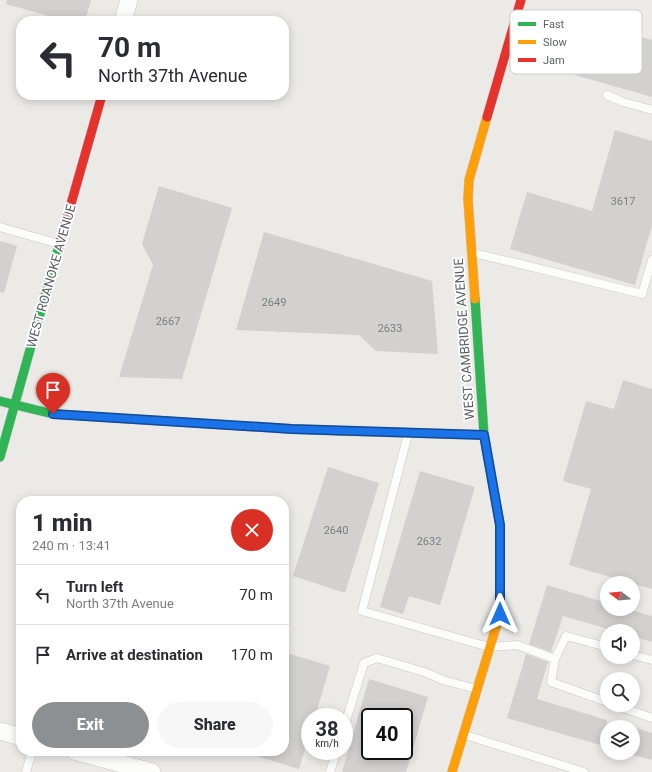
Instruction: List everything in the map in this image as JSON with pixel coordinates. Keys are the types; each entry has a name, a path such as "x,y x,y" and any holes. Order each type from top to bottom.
{"street":[{"path":"124,16 129,0"},
{"name":"WEST CAMBRIDGE AVENUE","path":"518,10 521,0"},
{"name":"WEST CAMBRIDGE AVENUE","path":"452,772 500,614 500,525 484,435 468,199 469,180 510,38"},
{"name":"WEST ROANOKE AVENUE","path":"0,457 101,100"},
{"path":"0,401 15,406 53,414 292,429 484,435"},
{"path":"0,731 16,736"},
{"path":"92,756 150,772"}],"lane":[{"path":"607,95 623,102 652,110"},
{"path":"0,227 60,244"},
{"path":"472,253 642,294 652,260"},
{"path":"408,433 362,611 489,647 517,645 555,659"},
{"path":"600,645 566,636 555,659 551,682 600,700"},
{"path":"640,656 652,660"},
{"path":"350,708 364,663 377,658 477,690"},
{"path":"635,712 652,718"},
{"path":"463,734 584,772"},
{"path":"26,772 31,756"},
{"path":"330,772 334,760"}],"building":[{"path":"7,0 91,0 86,16 48,16 6,4"},
{"path":"642,37 652,40 652,97 571,74 642,74"},
{"path":"615,130 652,141 652,225 635,285 510,249 527,192 592,211"},
{"path":"159,186 232,208 182,379 119,377 153,265 142,244"},
{"path":"264,232 432,281 438,354 376,351 359,335 236,330"},
{"path":"0,241 17,246 4,293 0,292"},
{"path":"623,380 652,389 652,589 640,586 640,576 607,576 569,565 591,489 563,481 586,401 614,409"},
{"path":"328,467 379,483 345,593 293,576"},
{"path":"420,471 475,487 440,605 409,596 403,614 380,607"},
{"path":"547,585 600,601 600,616 640,616 640,613 652,616 652,642 640,638 640,624 600,624 600,627 563,616 551,652 529,644"},
{"path":"289,654 330,666 318,708 301,708 302,760 299,769 257,756 289,756"},
{"path":"526,654 548,662 537,699 607,720 600,720 600,745 507,718"},
{"path":"369,679 428,697 413,748 413,708 361,708 361,760 410,760 406,772 342,772 345,760 353,760 353,734"},
{"path":"640,729 652,733 652,760 640,757"}],"traffic: fast":[{"path":"0,457 59,246"},
{"path":"475,299 484,435 500,525 500,551"},
{"path":"0,401 53,414 344,431"}],"traffic: slow":[{"path":"475,299 468,199 469,180 487,117"},
{"path":"344,431 484,435"},
{"path":"452,772 500,614 500,551"}],"traffic: jam":[{"path":"518,10 521,0"},
{"path":"487,117 510,38"},
{"path":"59,246 101,100"}],"route":[{"path":"53,414 292,429 484,435 500,525 500,614"}]}
